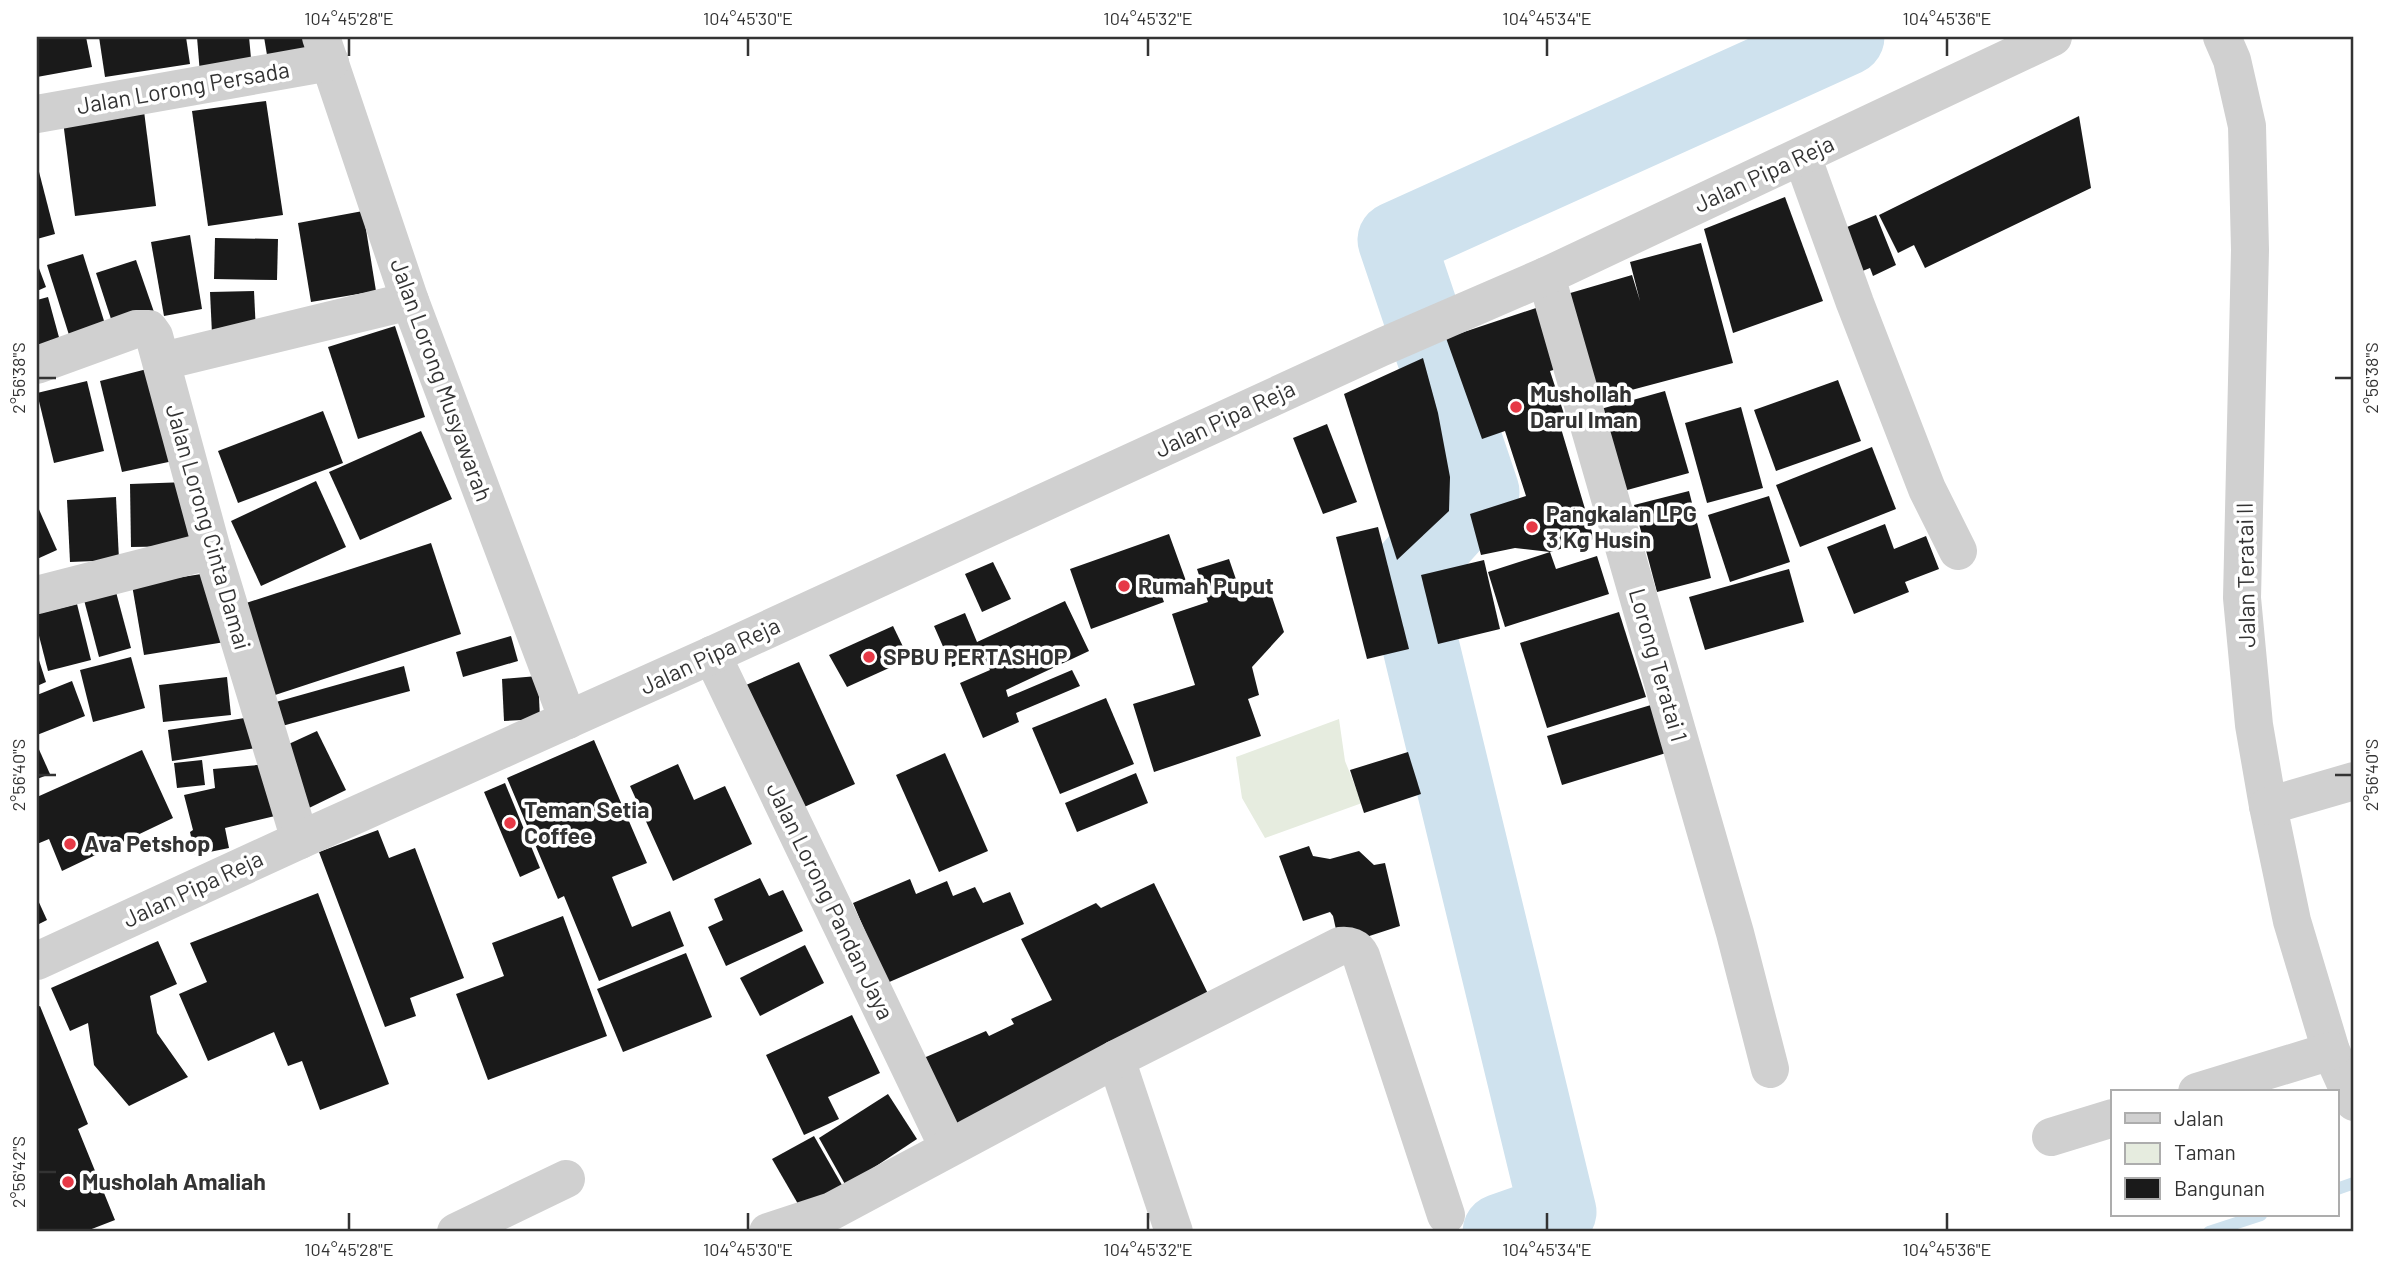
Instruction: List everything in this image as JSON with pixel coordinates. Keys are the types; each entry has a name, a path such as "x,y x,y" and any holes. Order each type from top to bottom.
{"street":[{"name":"Jalan Pipa Reja","path":"37,961 1472,306 1546,276 2053,37"},
{"name":"Jalan Teratai II","path":"2222,37 2232,60 2247,126 2250,250 2242,598 2254,725 2267,806 2292,921 2337,1036 2354,1102"},
{"name":"Jalan Lorong Persada","path":"37,114 326,49"},
{"name":"Jalan Lorong Musyawarah","path":"326,49 410,300 568,720"},
{"path":"1802,156 1859,315 1927,489 1958,551"},
{"name":"Lorong Teratai 1","path":"1546,276 1735,933 1770,1069"},
{"path":"163,361 410,300"},
{"name":"Jalan Lorong Cinta Damai","path":"37,365 136,329 149,329 154,336 163,361 212,550 300,840"},
{"path":"37,595 212,550"},
{"name":"Jalan Lorong Pandan Jaya","path":"712,655 948,1147"},
{"path":"2267,806 2354,781"},
{"path":"768,1232 835,1222 948,1147 1340,946 1352,947 1359,951 1361,956 1446,1214"},
{"path":"2202,1090 2337,1036"},
{"path":"1116,1059 1174,1232"},
{"path":"2051,1137 2111,1119"},
{"path":"456,1232 566,1180"}],"green space":[{"path":"1339,719 1345,761 1362,803 1265,838 1242,798 1236,757"}],"building":[{"path":"37,37 86,37 92,67 37,77"},
{"path":"99,37 186,37 190,64 105,77"},
{"path":"197,37 249,37 252,69 200,74"},
{"path":"264,37 306,37 308,49 267,55"},
{"path":"266,101 283,215 208,226 192,111"},
{"path":"144,111 156,206 75,216 63,121"},
{"path":"2079,116 2091,188 1925,268 1914,245 1898,253 1879,215"},
{"path":"37,164 55,234 37,239"},
{"path":"1785,197 1823,301 1733,333 1704,229"},
{"path":"363,211 376,291 311,302 298,223"},
{"path":"1876,215 1896,265 1873,276 1870,268 1850,276 1835,232"},
{"path":"190,235 202,309 164,316 151,242"},
{"path":"215,238 278,239 277,280 214,279"},
{"path":"1701,243 1733,363 1590,401 1560,296 1632,275 1640,301 1630,262"},
{"path":"83,254 105,324 69,335 47,265"},
{"path":"136,260 154,312 113,325 96,273"},
{"path":"37,263 46,287 37,291"},
{"path":"254,291 256,333 212,334 210,292"},
{"path":"48,297 63,352 37,360 37,300"},
{"path":"1539,307 1560,368 1550,371 1564,414 1557,415 1594,539 1550,552 1515,548 1481,555 1470,514 1526,496 1505,431 1482,439 1446,338"},
{"path":"395,326 425,417 358,439 328,347"},
{"path":"1423,358 1438,413 1450,477 1449,511 1397,560 1344,394"},
{"path":"151,368 173,461 122,472 100,381"},
{"path":"1838,380 1861,441 1776,471 1754,410"},
{"path":"87,381 104,451 54,463 37,393"},
{"path":"1665,391 1689,473 1620,492 1597,410"},
{"path":"1741,407 1763,488 1707,503 1685,423"},
{"path":"323,411 343,463 238,503 218,451"},
{"path":"1327,424 1357,502 1323,514 1293,438"},
{"path":"421,431 452,499 360,540 329,472"},
{"path":"1872,447 1896,509 1800,547 1776,485"},
{"path":"316,481 346,547 261,586 231,521"},
{"path":"188,482 190,546 131,547 130,484"},
{"path":"1689,491 1711,578 1657,592 1634,505"},
{"path":"1769,496 1790,562 1730,582 1708,515"},
{"path":"116,497 119,560 70,562 67,500"},
{"path":"37,505 57,550 37,559"},
{"path":"1885,524 1894,549 1926,536 1939,569 1905,582 1909,592 1854,614 1827,547"},
{"path":"1378,527 1409,649 1367,659 1336,537"},
{"name":"Rumah Puput","path":"1169,534 1186,581 1160,591 1164,602 1091,629 1070,569"},
{"path":"431,543 461,634 272,696 243,604"},
{"path":"1550,552 1556,569 1597,556 1609,594 1505,627 1488,572"},
{"path":"1229,559 1240,591 1267,582 1284,632 1252,667 1259,695 1248,699 1261,736 1154,772 1133,704 1195,685 1172,614 1208,602 1197,569"},
{"path":"1484,560 1500,629 1438,644 1421,575"},
{"path":"993,562 1011,599 982,612 965,574"},
{"path":"1789,569 1804,622 1705,650 1689,597"},
{"path":"214,572 225,642 144,655 132,585"},
{"path":"116,592 131,648 99,657 84,600"},
{"path":"1065,601 1089,651 1006,690 1008,697 1072,670 1080,686 1016,713 1019,722 983,738 960,683 990,670 982,654 952,667 934,626 965,613 977,642"},
{"path":"77,604 91,660 48,671 37,628 37,614"},
{"path":"1619,612 1646,697 1547,728 1520,643"},
{"name":"SPBU PERTASHOP","path":"893,626 909,659 847,687 829,655"},
{"path":"511,636 518,661 463,677 456,652"},
{"path":"37,654 46,682 37,686"},
{"path":"131,657 145,708 93,722 80,670"},
{"path":"799,662 855,784 802,808 746,685"},
{"path":"404,666 410,691 282,726 276,702"},
{"path":"538,676 540,719 504,721 502,679"},
{"path":"227,677 231,715 163,722 159,685"},
{"path":"72,681 85,716 37,735 37,695"},
{"path":"1106,698 1134,764 1060,794 1032,728"},
{"path":"1651,705 1666,753 1562,785 1547,736"},
{"path":"251,717 256,748 172,761 168,730"},
{"path":"317,731 346,790 309,808 280,748"},
{"path":"594,740 647,863 612,877 632,927 670,911 684,946 599,981 564,896 558,899 507,778"},
{"path":"37,745 50,774 37,779"},
{"path":"142,750 173,818 62,871 49,839 37,844 37,797"},
{"path":"1408,752 1421,794 1364,813 1350,770"},
{"path":"945,753 988,851 939,872 896,775"},
{"path":"202,760 205,785 177,788 174,763"},
{"path":"269,764 275,816 225,828 229,848 195,855 190,832 193,830 184,795 215,788 213,769"},
{"path":"678,764 694,800 725,786 752,844 673,881 630,786"},
{"path":"1136,773 1148,803 1077,832 1065,803"},
{"path":"505,783 540,868 520,877 484,792"},
{"path":"378,830 389,858 415,848 464,978 410,998 416,1016 385,1027 319,852"},
{"path":"1309,846 1313,856 1330,859 1359,851 1374,865 1385,863 1400,926 1354,941 1339,943 1330,912 1303,921 1279,856"},
{"path":"760,878 769,896 783,890 803,931 726,966 708,927 723,920 714,899"},
{"path":"910,879 916,894 947,881 953,896 975,887 983,903 1010,892 1024,924 887,983 853,903"},
{"path":"1154,883 1213,1004 951,1132 919,1060 986,1031 989,1036 1014,1024 1011,1019 1052,1000 1021,939 1096,903 1101,908"},
{"path":"318,893 389,1084 320,1110 302,1061 288,1066 274,1032 208,1061 179,994 207,982 190,943"},
{"path":"37,898 47,920 37,925"},
{"path":"563,916 607,1036 488,1080 456,994 504,976 492,943"},
{"path":"158,941 177,984 150,996 157,1033 188,1077 129,1106 94,1065 88,1023 70,1031 51,988"},
{"path":"805,945 824,983 760,1016 740,978"},
{"path":"686,953 712,1017 623,1052 597,989"},
{"name":"Musholah Amaliah","path":"40,1006 88,1124 78,1129 115,1220 84,1232 37,1232 37,1007"},
{"path":"852,1015 880,1073 828,1097 839,1119 804,1135 766,1055"},
{"path":"888,1094 917,1139 846,1186 819,1138"},
{"path":"814,1136 846,1192 805,1216 772,1159"}],"waterway":[{"path":"1501,1232 1558,1212 1404,577 1481,492 1396,240 1846,37"},
{"path":"2338,1189 2354,1183"},
{"path":"1558,1212 1563,1232"},
{"path":"2209,1232 2258,1216"}],"place":[{"name":"Mushollah Darul Iman","path":"1516,407"},
{"name":"Pangkalan LPG 3 Kg Husin","path":"1532,527"},
{"name":"Rumah Puput","path":"1124,586"},
{"name":"SPBU PERTASHOP","path":"869,657"},
{"name":"Teman Setia Coffee","path":"510,823"},
{"name":"Ava Petshop","path":"70,844"},
{"name":"Musholah Amaliah","path":"68,1182"}]}
